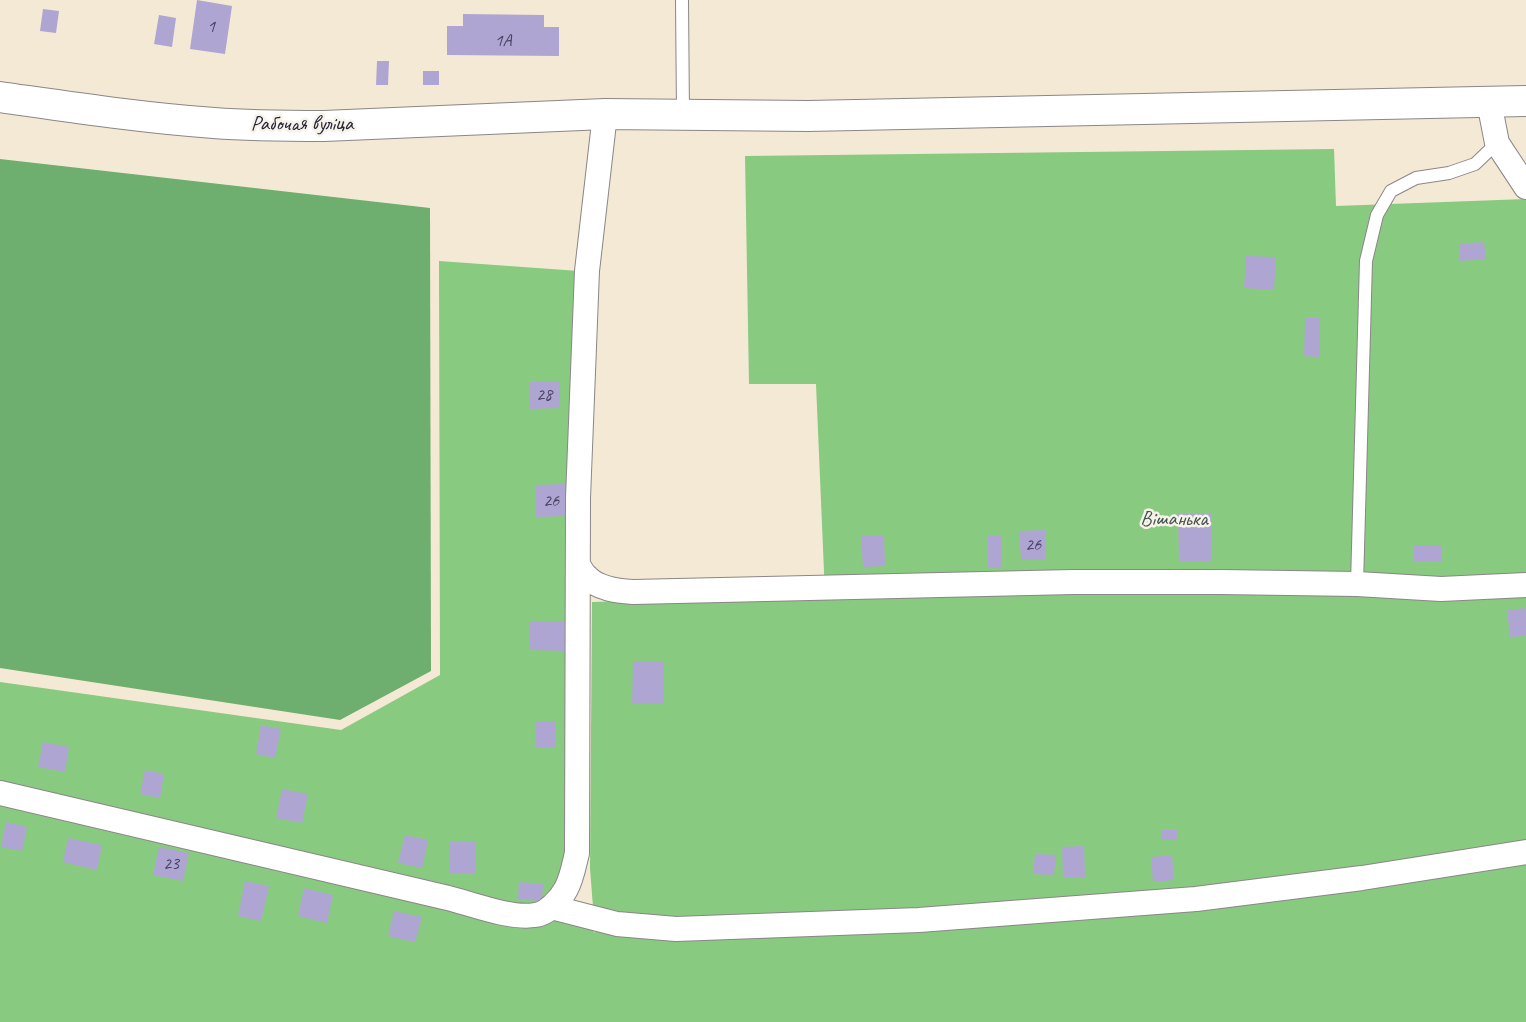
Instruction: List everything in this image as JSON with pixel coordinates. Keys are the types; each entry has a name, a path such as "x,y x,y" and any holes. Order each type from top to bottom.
{"street":[{"name":"Рабочая вуліца","path":"0,97 216,123 324,126 605,114 808,116 1526,101"},
{"path":"1489,102 1497,143 1526,187"},
{"path":"0,793 512,915 537,915 551,907 565,890 577,853 578,498 587,271 605,114"},
{"path":"578,565 588,579 601,586 633,592 1085,582 1357,584 1441,589 1526,585"},
{"path":"551,907 617,924 676,929 919,920 1196,899 1362,878 1526,852"}],"lane":[{"path":"682,0 683,115"},
{"path":"1357,584 1366,261 1377,215 1391,191 1416,178 1449,173 1475,164 1497,143"}],"green space":[{"name":"Вішанька","path":"1334,149 1336,206 1526,199 1526,1022 0,1022 0,682 341,730 440,675 439,261 579,271 571,851 559,891 595,933 590,868 592,602 825,595 816,384 749,384 745,156"},
{"path":"0,159 430,208 431,671 340,720 0,668"}],"building":[{"path":"197,0 232,6 225,54 190,49"},
{"path":"43,9 59,11 56,33 40,31"},
{"path":"463,14 544,15 544,27 559,27 559,56 447,55 447,26 463,26"},
{"path":"159,15 176,18 172,47 154,44"},
{"path":"377,61 389,61 388,85 376,85"},
{"path":"423,71 439,71 439,85 423,85"},
{"path":"1484,242 1486,259 1460,261 1459,244"},
{"path":"1246,256 1276,257 1274,290 1244,288"},
{"path":"1305,318 1320,318 1319,357 1304,356"},
{"path":"559,381 560,408 529,409 529,382"},
{"path":"565,484 566,516 536,517 535,485"},
{"path":"1178,514 1211,514 1211,561 1179,561"},
{"path":"1045,530 1046,559 1021,560 1019,531"},
{"path":"884,535 885,566 863,567 861,536"},
{"path":"987,536 1002,536 1002,567 988,567"},
{"path":"1414,545 1442,545 1442,562 1414,562"},
{"path":"1526,608 1526,636 1510,637 1507,610"},
{"path":"529,621 566,622 565,651 529,650"},
{"path":"633,661 664,661 664,703 632,703"},
{"path":"555,721 555,748 535,748 535,722"},
{"path":"261,725 281,729 275,758 256,754"},
{"path":"43,742 69,747 65,772 38,767"},
{"path":"145,770 164,774 160,798 140,794"},
{"path":"282,789 308,794 302,823 276,818"},
{"path":"6,822 27,827 22,851 1,847"},
{"path":"1161,830 1177,830 1177,840 1161,840"},
{"path":"405,835 428,840 422,868 398,863"},
{"path":"68,838 102,845 97,870 63,862"},
{"path":"449,842 476,842 476,874 449,874"},
{"path":"1084,846 1085,877 1063,877 1062,847"},
{"path":"159,847 189,853 183,881 153,875"},
{"path":"1035,854 1056,855 1054,875 1033,874"},
{"path":"1172,855 1174,880 1153,882 1151,857"},
{"path":"245,881 269,886 261,921 238,916"},
{"path":"519,882 543,884 542,901 518,899"},
{"path":"304,888 333,895 327,923 298,916"},
{"path":"394,911 422,917 415,942 388,936"}]}
